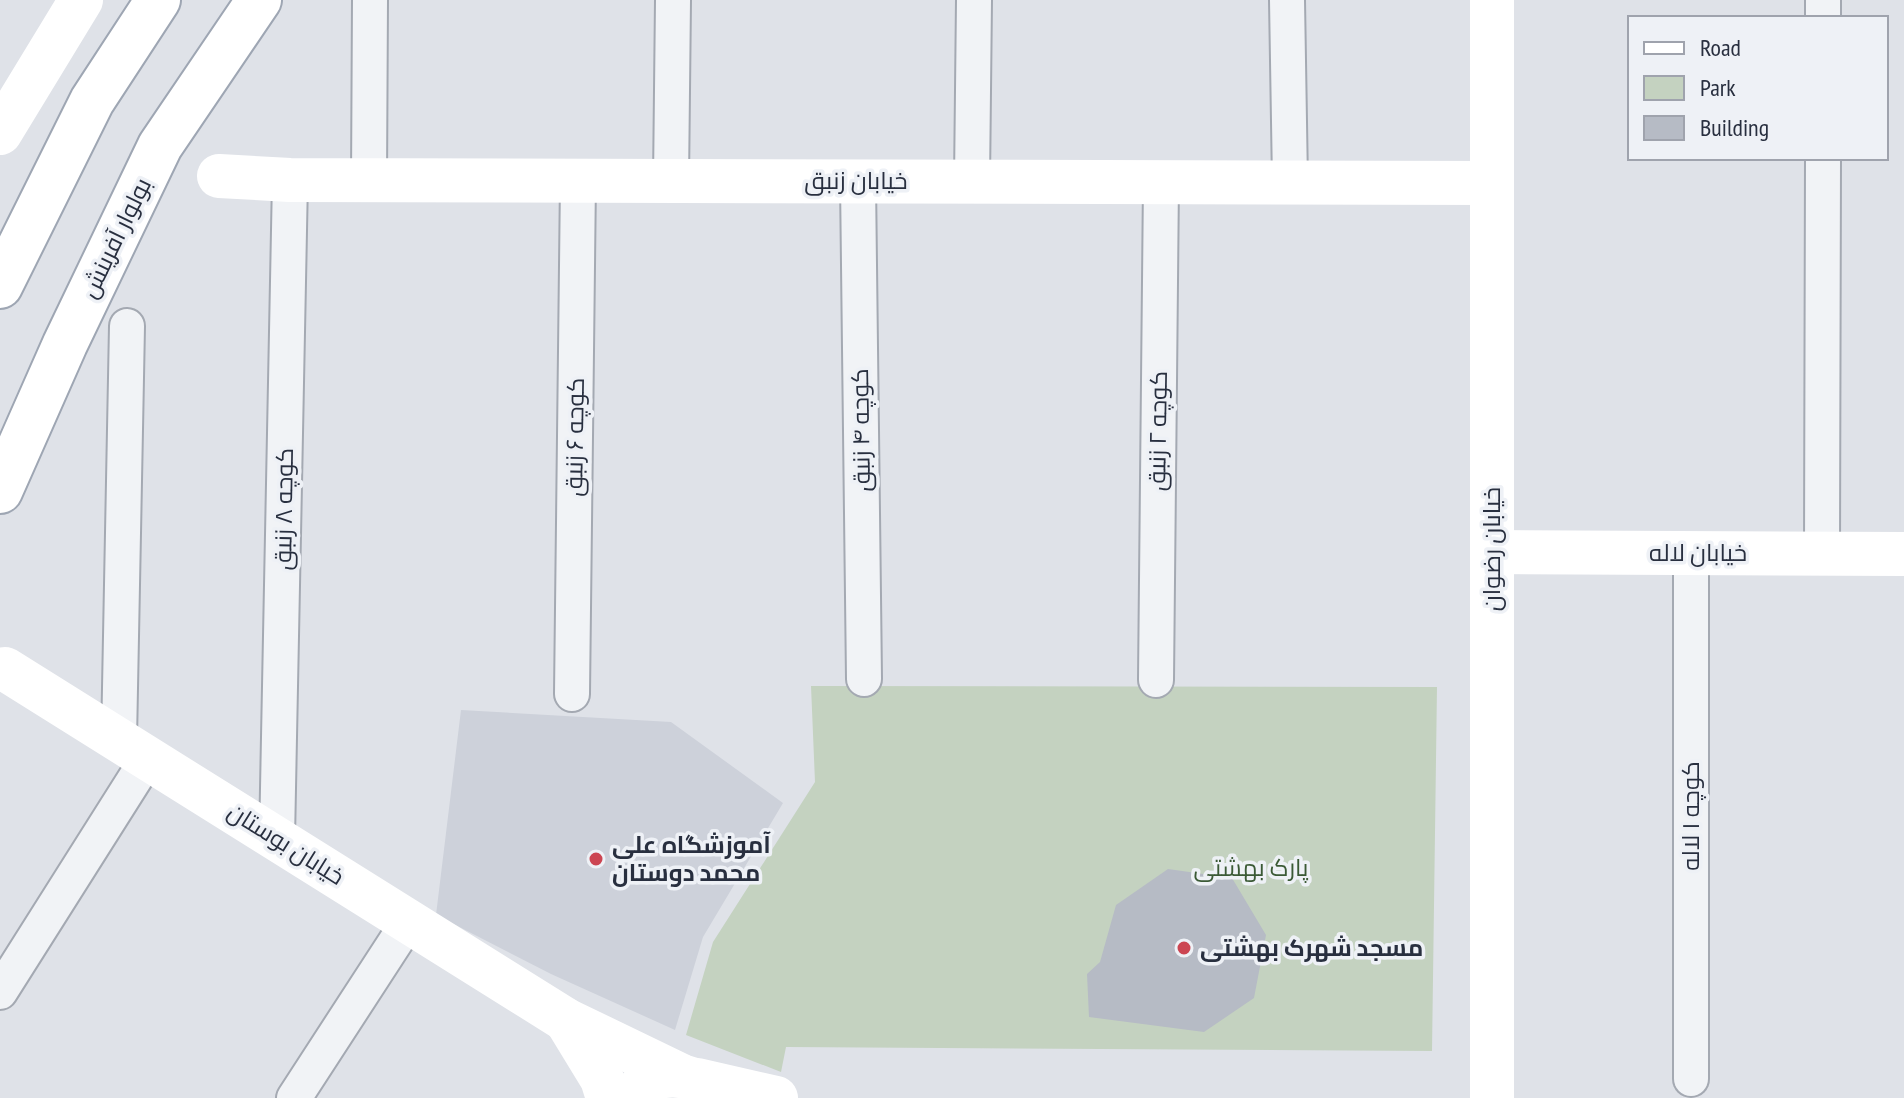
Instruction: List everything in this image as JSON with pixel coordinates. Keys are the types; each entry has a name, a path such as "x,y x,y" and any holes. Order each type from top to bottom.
{"street":[{"path":"0,133 81,0"},
{"path":"0,286 92,101 158,0"},
{"name":"بولوار آفرینش","path":"0,491 65,344 160,146 259,0"},
{"path":"369,180 370,0"},
{"path":"671,181 673,0"},
{"path":"972,181 974,0"},
{"path":"1287,0 1290,182"},
{"name":"خیابان رضوان","path":"1492,0 1492,1098"},
{"path":"1822,554 1823,160"},
{"name":"خیابان زنبق","path":"219,176 290,180 1492,183"},
{"name":"کوچه ۸ زنبق","path":"277,839 290,180"},
{"name":"کوچه ۶ زنبق","path":"572,694 578,180"},
{"name":"کوچه ۴ زنبق","path":"858,182 864,679"},
{"name":"کوچه ۲ زنبق","path":"1156,680 1161,182"},
{"path":"0,992 134,749 127,326"},
{"name":"خیابان لاله","path":"1492,552 1904,554"},
{"name":"کوچه ۱ لاله","path":"1691,553 1691,1079"},
{"name":"خیابان بوستان","path":"3,673 134,749 566,1020 698,1084 776,1098"},
{"path":"294,1098 409,921"},
{"path":"566,1020 602,1079 608,1098"},
{"path":"631,1098 647,1082 698,1084"}],"shaded area":[{"name":"آموزشگاه علی محمد دوستان","path":"461,710 671,722 783,803 703,937 675,1030 551,974 436,915"}],"green space":[{"name":"پارک بهشتی","path":"811,686 1437,687 1432,1051 786,1047 781,1072 686,1035 713,942 815,782"}],"building":[{"name":"مسجد شهرک بهشتی","path":"1168,869 1232,878 1266,935 1254,998 1204,1032 1089,1017 1087,974 1100,962 1116,905"}],"place":[{"name":"آموزشگاه علی محمد دوستان","path":"596,859"},
{"name":"مسجد شهرک بهشتی","path":"1184,948"}]}
